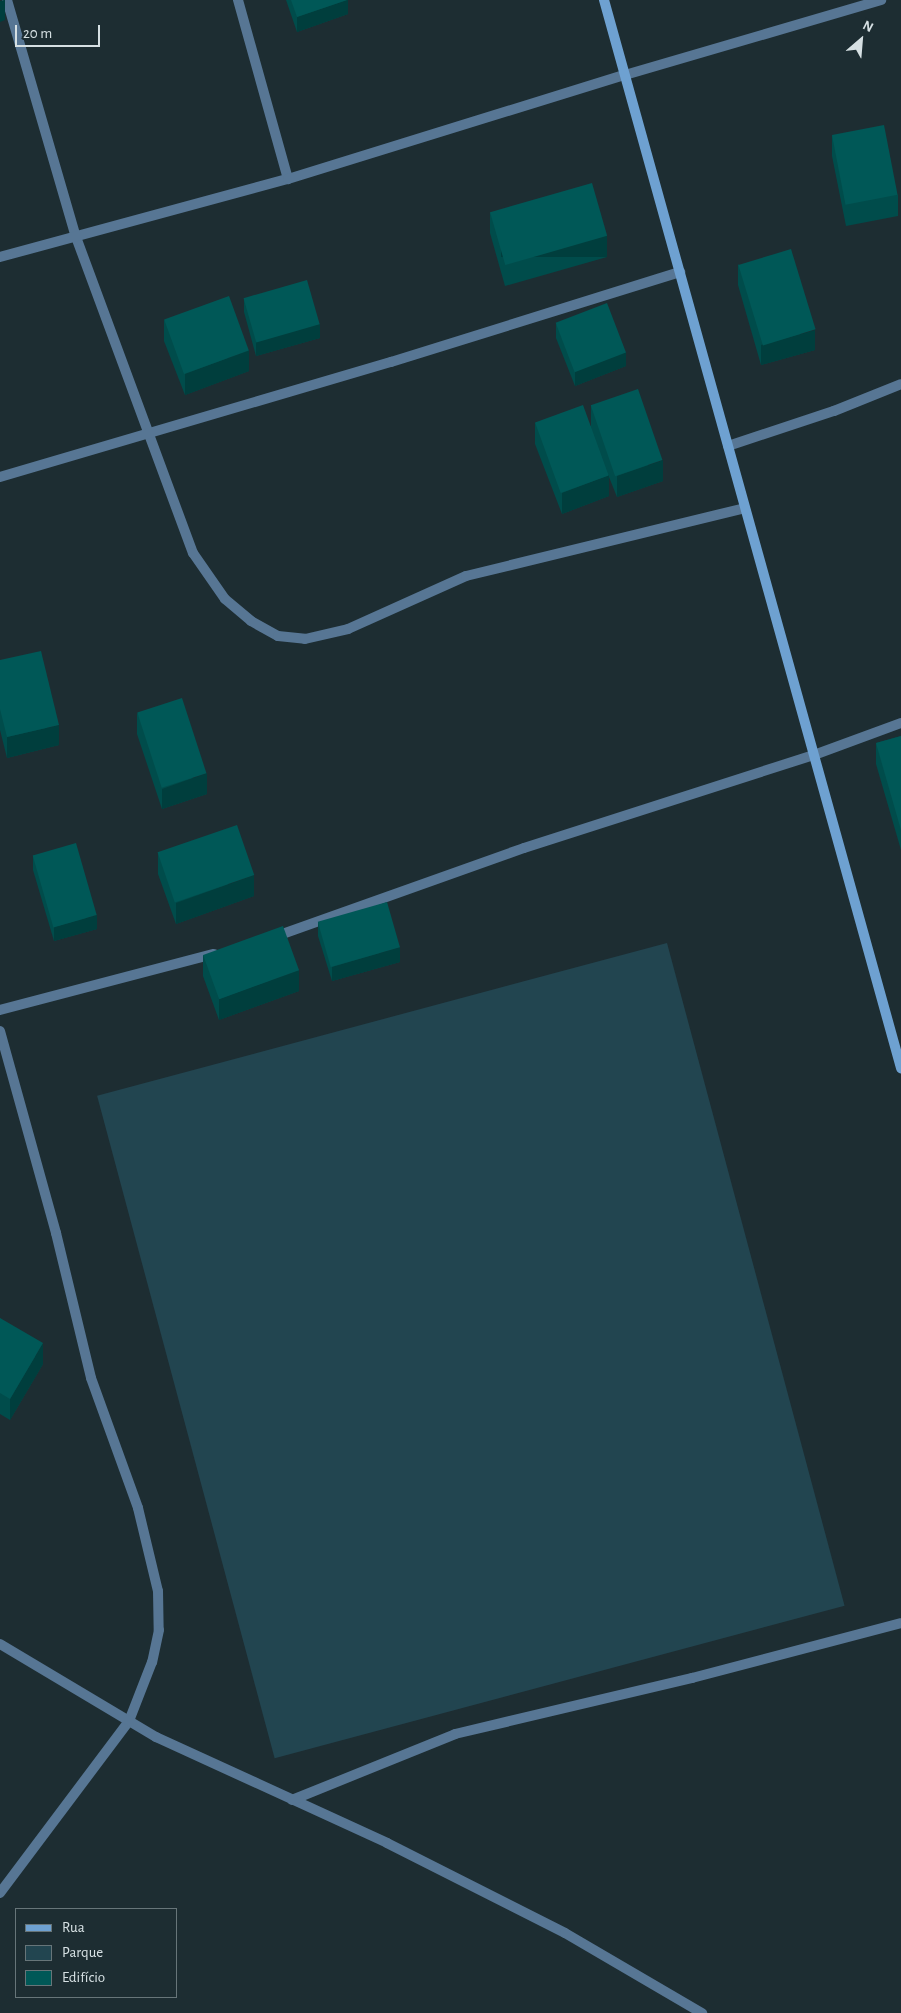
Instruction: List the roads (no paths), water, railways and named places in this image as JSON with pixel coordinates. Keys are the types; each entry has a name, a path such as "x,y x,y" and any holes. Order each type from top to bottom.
{"main road":[{"path":"604,0 901,1068"}],"street":[{"path":"7,0 76,237 150,434 192,554 225,599 251,621 278,636 305,639 348,629 466,576 746,508"},
{"path":"238,0 288,179"},
{"path":"0,257 288,179 625,75 881,0"},
{"path":"0,477 150,434 680,272"},
{"path":"728,446 834,411 901,384"},
{"path":"259,943 524,848 814,755 901,723"},
{"path":"0,1010 221,953"},
{"path":"0,1031 56,1233 91,1378 138,1508 158,1591 159,1630 152,1662 129,1721 0,1893"},
{"path":"292,1800 455,1734 692,1678 901,1623"},
{"path":"0,1644 156,1736 387,1843 565,1933 702,2013"}]}
